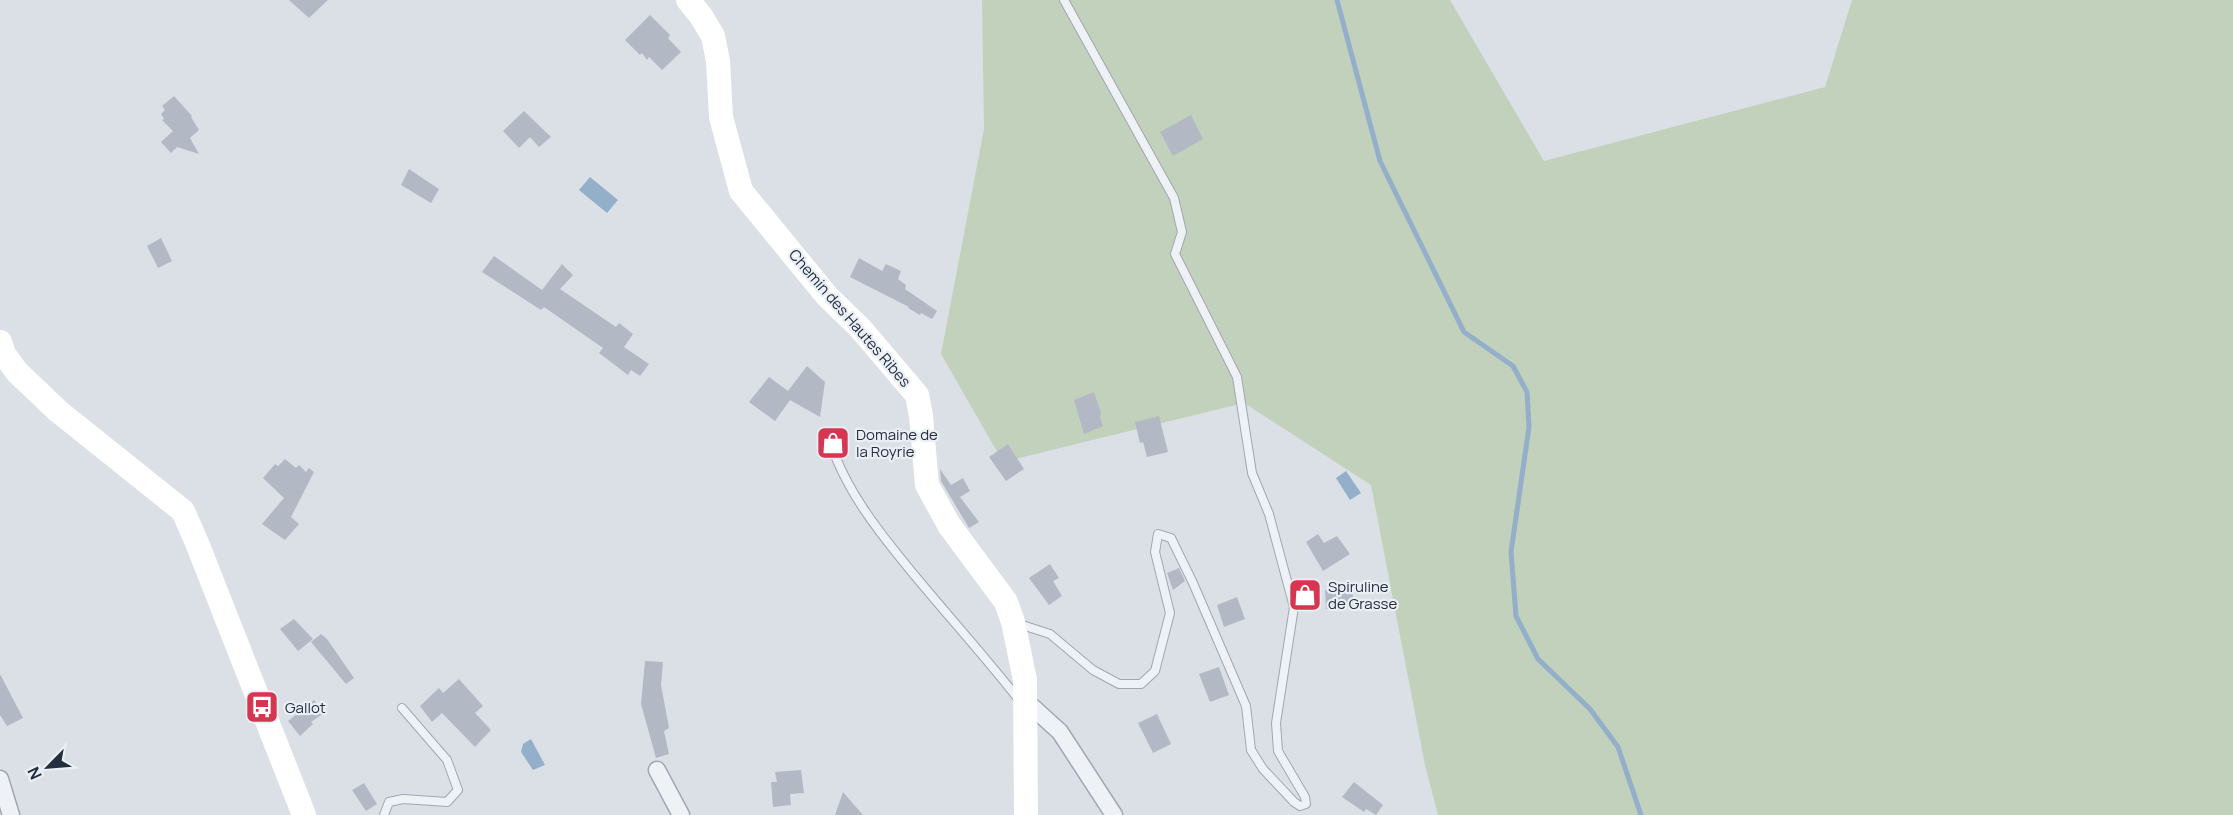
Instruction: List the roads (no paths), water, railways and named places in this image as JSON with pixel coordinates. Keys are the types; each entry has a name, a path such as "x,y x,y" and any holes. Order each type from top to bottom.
{"street":[{"name":"Chemin des Hautes Ribes","path":"688,0 713,36 718,61 722,117 741,191 827,296 860,328 917,395 927,485 949,525 1005,602 1013,621 1025,680 1027,706 1026,815"},
{"path":"0,342 4,354 17,372 58,411 183,511 304,815"},
{"path":"1027,706 1060,732 1114,815"},
{"path":"657,770 681,815"},
{"path":"0,779 11,815"}],"lane":[{"path":"1013,621 1050,634 1093,670 1119,684 1141,684 1155,671 1170,613 1155,552 1158,534 1171,538 1246,706 1251,750 1263,769 1294,802 1300,806 1306,804 1305,797 1278,751 1276,723 1294,607 1269,514 1252,473 1236,377 1175,254 1182,232 1174,198 1064,0"},
{"path":"836,458 846,482 869,518 935,602 1027,706"},
{"path":"384,815 389,802 403,799 447,802 458,790 447,760 402,708"}],"water":[{"path":"590,177 618,200 607,213 579,190"},
{"path":"1346,471 1361,493 1350,500 1336,478"},
{"path":"531,739 545,765 533,770 521,752 523,744"}],"waterway":[{"path":"1337,0 1380,161 1464,332 1513,366 1527,392 1529,427 1511,552 1516,616 1538,659 1590,709 1618,747 1641,815"}],"place":[{"name":"Domaine de la Royrie","path":"833,443"},
{"name":"Spiruline de Grasse","path":"1305,595"},
{"name":"Gallot","path":"262,707"}]}
